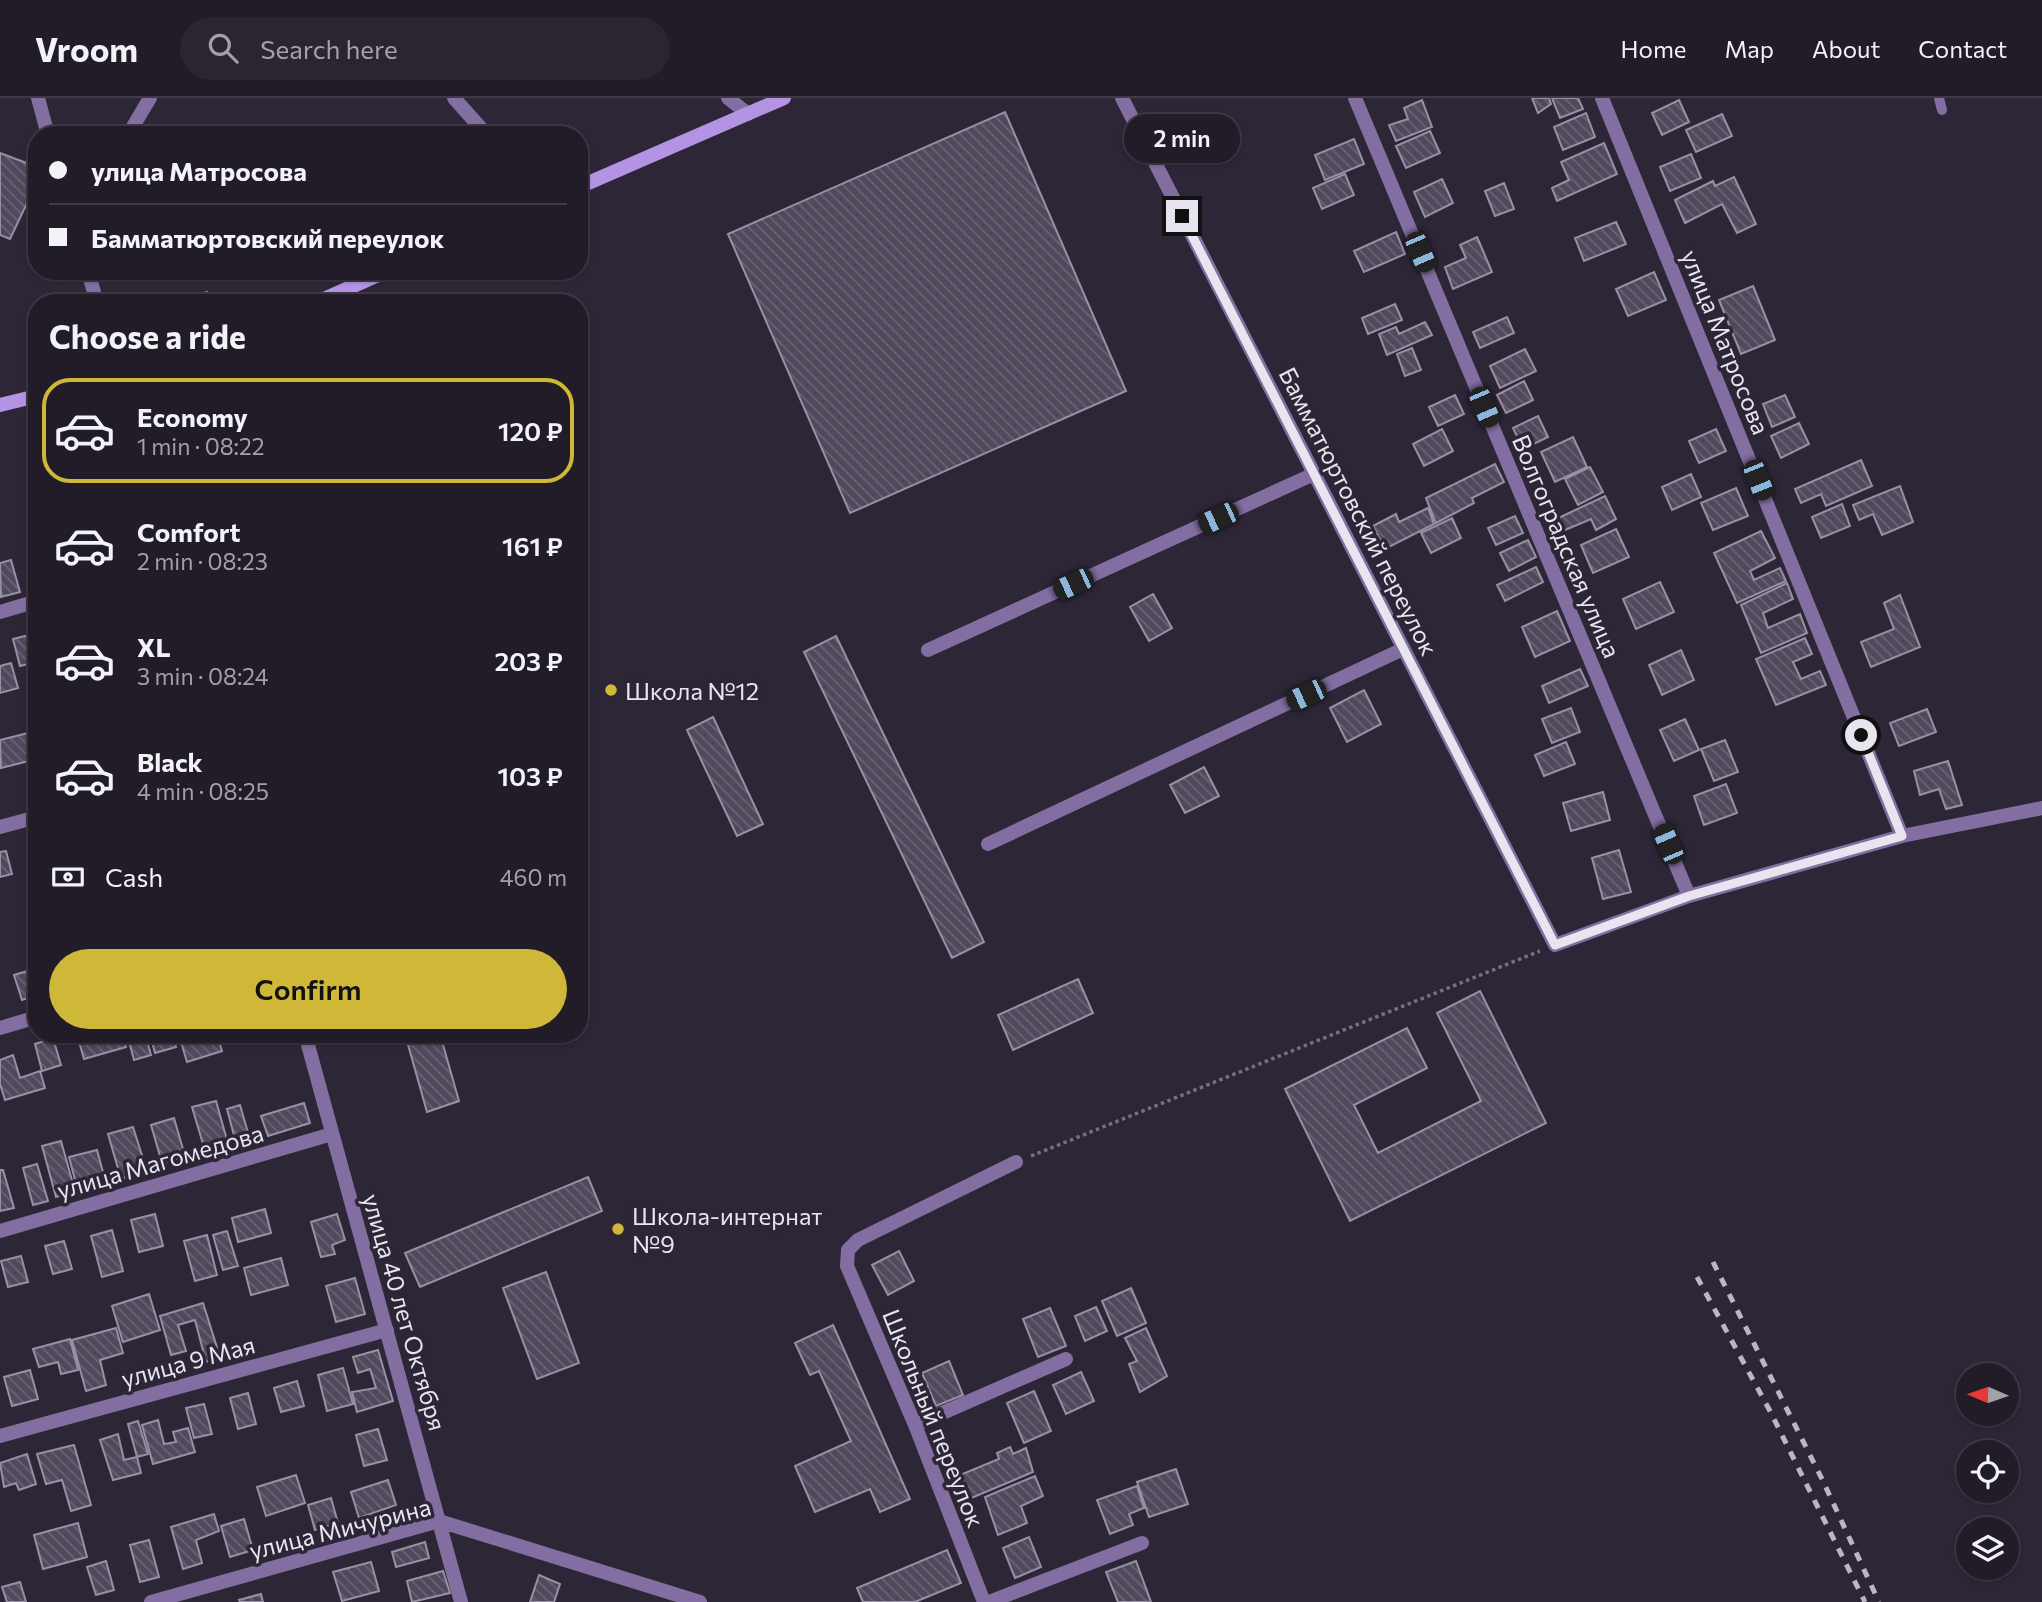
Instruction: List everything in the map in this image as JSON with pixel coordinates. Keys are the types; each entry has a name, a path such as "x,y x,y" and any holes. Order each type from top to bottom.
{"street":[{"path":"38,98 46,126"},
{"path":"133,126 150,98"},
{"path":"454,98 479,126"},
{"path":"728,98 748,114"},
{"path":"588,183 784,98"},
{"name":"Бамматюртовский переулок","path":"1122,98 1555,945"},
{"name":"Волгоградская улица","path":"1355,98 1689,896"},
{"name":"улица Матросова","path":"1602,98 1902,836"},
{"path":"335,294 367,280"},
{"path":"0,405 28,398"},
{"path":"928,650 1314,474"},
{"path":"0,612 28,604"},
{"path":"988,844 1404,649"},
{"path":"1555,945 1689,896 1902,836 2042,808"},
{"path":"0,827 28,819"},
{"path":"0,1028 28,1020"},
{"name":"улица 40 лет Октября","path":"307,1043 461,1602"},
{"name":"улица Магомедова","path":"0,1231 332,1134"},
{"name":"Школьный переулок","path":"987,1602 847,1266 848,1250 858,1240 1016,1162"},
{"name":"улица 9 Мая","path":"0,1436 387,1330"},
{"path":"915,1425 1066,1359"},
{"name":"улица Мичурина","path":"150,1602 439,1521 700,1602"},
{"path":"987,1602 1142,1543"}],"lane":[{"path":"1939,98 1942,110"}],"path":[{"path":"1016,1162 1555,945"}],"building":[{"path":"1532,98 1549,98 1551,104 1538,113"},
{"path":"1552,98 1578,98 1583,109 1560,118"},
{"path":"1422,100 1432,127 1396,141 1389,125 1408,119 1404,108"},
{"path":"1679,100 1689,122 1662,135 1652,113"},
{"path":"1005,112 1126,391 850,513 728,234"},
{"path":"1586,113 1595,137 1563,150 1554,127"},
{"path":"1722,114 1732,136 1696,152 1686,130"},
{"path":"1430,131 1440,153 1406,168 1396,146"},
{"path":"1354,139 1364,164 1325,180 1315,155"},
{"path":"1604,143 1617,174 1557,201 1552,188 1569,180 1561,162"},
{"path":"0,153 28,164 28,201 10,239 0,235"},
{"path":"1691,154 1701,178 1670,191 1660,167"},
{"path":"1345,174 1354,195 1322,209 1313,188"},
{"path":"1734,177 1756,224 1737,233 1722,204 1685,223 1675,200 1713,181 1715,186"},
{"path":"1442,179 1453,203 1425,217 1414,192"},
{"path":"1504,183 1514,209 1495,216 1485,191"},
{"path":"1616,222 1626,244 1584,261 1575,238"},
{"path":"1396,232 1405,254 1364,272 1354,251"},
{"path":"1477,237 1492,272 1453,289 1445,267 1466,258 1460,245"},
{"path":"1654,272 1666,300 1628,316 1616,289"},
{"path":"1753,286 1775,340 1741,354 1719,300"},
{"path":"1395,304 1402,320 1368,334 1362,318"},
{"path":"1507,317 1514,333 1480,348 1473,332"},
{"path":"1425,322 1432,335 1387,355 1379,334 1396,327 1399,334"},
{"path":"1412,348 1421,370 1405,376 1397,354"},
{"path":"1525,349 1536,371 1500,388 1490,366"},
{"path":"1524,381 1533,400 1506,413 1497,395"},
{"path":"1455,395 1464,414 1438,426 1429,407"},
{"path":"1785,395 1795,417 1772,427 1763,404"},
{"path":"1538,416 1548,437 1523,449 1513,428"},
{"path":"1799,423 1809,444 1781,458 1771,436"},
{"path":"1442,429 1453,451 1424,466 1413,444"},
{"path":"1716,429 1726,451 1699,463 1689,441"},
{"path":"1573,437 1587,467 1555,482 1541,452"},
{"path":"1861,460 1872,486 1826,506 1821,494 1801,503 1795,489"},
{"path":"1495,464 1504,482 1472,498 1474,503 1436,523 1426,498"},
{"path":"1590,467 1603,492 1578,505 1565,479"},
{"path":"1691,474 1701,497 1672,510 1662,487"},
{"path":"1900,486 1913,522 1882,535 1873,514 1859,520 1853,505"},
{"path":"1736,488 1748,516 1713,530 1701,503"},
{"path":"1605,496 1616,519 1596,530 1591,519 1558,533 1552,521"},
{"path":"1842,504 1850,526 1821,538 1812,517"},
{"path":"1428,508 1434,524 1385,549 1373,526 1396,514 1399,522"},
{"path":"1515,516 1523,533 1496,545 1488,528"},
{"path":"1452,518 1461,538 1431,553 1421,533"},
{"path":"1616,529 1629,557 1593,573 1581,545"},
{"path":"1761,531 1775,558 1750,571 1754,580 1780,568 1786,581 1737,603 1714,553"},
{"path":"1528,540 1536,557 1509,571 1500,553"},
{"path":"11,560 20,592 1,597 0,563"},
{"path":"1536,567 1543,582 1505,601 1497,585"},
{"path":"1660,582 1674,612 1636,629 1623,599"},
{"path":"1787,583 1793,599 1763,613 1768,628 1800,614 1807,633 1761,653 1741,605"},
{"path":"1153,594 1172,628 1149,641 1130,607"},
{"path":"1900,595 1920,647 1871,667 1861,642 1894,629 1884,603"},
{"path":"1557,611 1570,641 1535,657 1522,627"},
{"path":"28,635 28,664 20,666 13,639"},
{"path":"836,636 984,942 952,958 804,652"},
{"path":"1805,638 1812,654 1793,662 1801,679 1820,671 1826,685 1776,705 1756,659"},
{"path":"1681,650 1694,680 1662,695 1649,665"},
{"path":"11,663 18,688 0,693 0,666"},
{"path":"1580,669 1588,686 1549,703 1542,686"},
{"path":"1364,690 1381,724 1347,742 1330,708"},
{"path":"1571,708 1580,732 1552,743 1542,719"},
{"path":"1927,709 1936,732 1899,746 1890,723"},
{"path":"713,717 763,824 737,836 687,730"},
{"path":"1685,719 1699,750 1674,761 1660,730"},
{"path":"28,733 28,761 1,768 0,740"},
{"path":"1725,740 1738,772 1714,781 1701,749"},
{"path":"1566,742 1575,764 1544,776 1535,755"},
{"path":"1948,761 1962,805 1946,809 1939,789 1920,795 1914,771"},
{"path":"1204,767 1219,796 1185,813 1170,785"},
{"path":"1726,784 1737,813 1704,825 1694,796"},
{"path":"1603,792 1610,820 1571,831 1563,803"},
{"path":"1619,850 1631,892 1603,899 1592,858"},
{"path":"6,851 12,874 0,877 0,852"},
{"path":"28,971 28,998 22,1000 14,975"},
{"path":"1078,979 1093,1013 1013,1050 998,1015"},
{"path":"1480,991 1546,1123 1350,1221 1285,1089 1407,1028 1427,1068 1354,1105 1378,1153 1481,1101 1437,1013"},
{"path":"54,1043 61,1065 42,1071 35,1044"},
{"path":"79,1043 125,1043 126,1047 84,1059"},
{"path":"129,1043 148,1043 151,1055 134,1060"},
{"path":"152,1043 175,1043 176,1047 155,1053"},
{"path":"181,1043 220,1043 222,1051 187,1062"},
{"path":"408,1043 443,1043 459,1101 427,1112"},
{"path":"13,1055 20,1078 40,1071 45,1088 5,1100 0,1084 0,1060"},
{"path":"216,1101 229,1147 206,1154 192,1107"},
{"path":"304,1103 310,1123 268,1136 261,1116"},
{"path":"240,1105 251,1143 237,1147 227,1109"},
{"path":"174,1118 185,1156 162,1163 151,1125"},
{"path":"133,1127 147,1171 121,1179 108,1134"},
{"path":"61,1141 75,1191 56,1197 42,1146"},
{"path":"97,1150 106,1183 78,1191 69,1157"},
{"path":"37,1164 48,1201 33,1205 23,1168"},
{"path":"0,1170 3,1170 14,1208 0,1211"},
{"path":"588,1177 602,1211 420,1287 405,1253"},
{"path":"265,1209 271,1233 238,1242 232,1218"},
{"path":"155,1214 163,1246 139,1252 131,1220"},
{"path":"337,1214 345,1240 332,1245 335,1254 321,1257 311,1222"},
{"path":"112,1230 123,1271 102,1277 91,1236"},
{"path":"227,1231 238,1266 223,1270 213,1235"},
{"path":"207,1235 217,1275 195,1281 184,1241"},
{"path":"64,1241 72,1269 53,1274 45,1246"},
{"path":"899,1251 914,1281 888,1295 872,1265"},
{"path":"21,1256 28,1282 8,1287 1,1261"},
{"path":"281,1258 288,1285 251,1295 244,1268"},
{"path":"546,1272 579,1363 537,1379 503,1288"},
{"path":"355,1278 365,1314 336,1322 326,1286"},
{"path":"1131,1288 1146,1323 1117,1336 1102,1301"},
{"path":"149,1294 160,1330 123,1342 112,1306"},
{"path":"203,1303 220,1357 206,1362 195,1320 178,1325 186,1351 171,1355 160,1316"},
{"path":"1096,1307 1107,1331 1085,1341 1075,1316"},
{"path":"1050,1308 1066,1346 1038,1357 1023,1319"},
{"path":"833,1325 910,1499 880,1512 870,1489 815,1512 795,1466 851,1441 819,1371 810,1375 795,1343"},
{"path":"116,1328 123,1353 100,1360 106,1385 86,1391 72,1340"},
{"path":"1146,1328 1167,1376 1140,1392 1129,1364 1137,1361 1125,1338"},
{"path":"70,1339 78,1370 61,1374 58,1362 39,1367 33,1349"},
{"path":"378,1350 393,1401 357,1412 352,1392 376,1388 370,1369 358,1373 353,1357"},
{"path":"949,1361 963,1395 936,1406 922,1373"},
{"path":"343,1368 353,1404 327,1411 318,1375"},
{"path":"30,1370 38,1399 12,1406 4,1377"},
{"path":"1081,1372 1094,1401 1066,1414 1053,1385"},
{"path":"297,1381 304,1406 281,1412 274,1388"},
{"path":"1034,1391 1051,1431 1024,1443 1007,1403"},
{"path":"248,1393 256,1424 238,1429 230,1398"},
{"path":"204,1404 212,1434 194,1438 186,1408"},
{"path":"158,1420 164,1444 176,1442 173,1432 188,1428 195,1452 153,1464 142,1425"},
{"path":"138,1421 148,1454 137,1457 128,1424"},
{"path":"378,1429 387,1460 364,1466 356,1435"},
{"path":"118,1434 124,1460 137,1457 141,1473 113,1480 100,1440"},
{"path":"74,1445 91,1505 71,1511 62,1480 46,1484 37,1454"},
{"path":"1010,1447 1013,1454 1026,1448 1033,1472 969,1499 960,1475 999,1459 997,1453"},
{"path":"27,1454 36,1484 19,1490 16,1483 4,1487 0,1463"},
{"path":"1176,1469 1188,1504 1149,1517 1137,1482"},
{"path":"296,1475 305,1503 266,1516 257,1487"},
{"path":"1035,1476 1043,1496 1021,1506 1027,1523 998,1535 985,1497"},
{"path":"388,1480 396,1505 359,1518 351,1492"},
{"path":"1137,1486 1144,1508 1129,1514 1133,1525 1110,1534 1097,1500"},
{"path":"331,1498 338,1523 315,1530 308,1505"},
{"path":"214,1514 219,1531 196,1540 202,1563 183,1569 171,1527"},
{"path":"244,1519 253,1550 230,1557 221,1526"},
{"path":"78,1523 87,1557 43,1569 34,1535"},
{"path":"1029,1537 1041,1567 1015,1578 1003,1548"},
{"path":"149,1540 159,1577 140,1582 130,1545"},
{"path":"425,1542 429,1558 396,1567 392,1552"},
{"path":"947,1550 961,1583 915,1602 863,1602 857,1588"},
{"path":"106,1561 114,1590 96,1595 87,1567"},
{"path":"1136,1561 1151,1602 1118,1602 1106,1572"},
{"path":"371,1562 379,1591 342,1601 333,1572"},
{"path":"443,1571 450,1593 412,1602 407,1581"},
{"path":"539,1575 560,1584 554,1602 530,1602"},
{"path":"20,1582 26,1602 7,1602 2,1587"},
{"path":"261,1594 263,1602 239,1600"}],"railway":[{"path":"1713,1262 1822,1479 1879,1602"},
{"path":"1697,1277 1770,1411 1865,1602"}],"place":[{"name":"Школа №12","path":"611,690"},
{"name":"Школа-интернат №9","path":"618,1229"}],"route":[{"path":"1182,216 1555,945 1689,896 1902,836 1861,735"}]}
